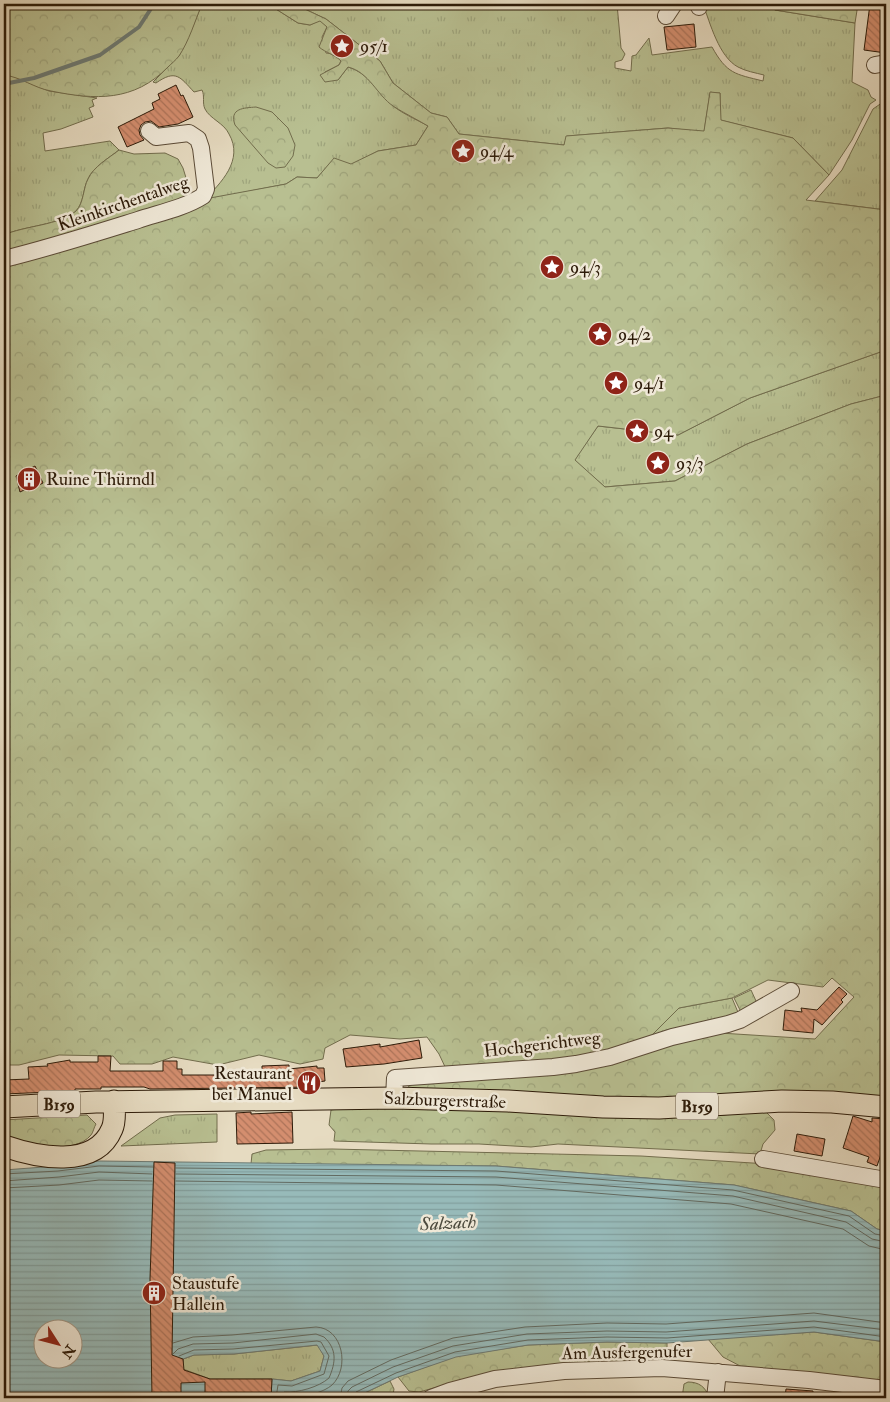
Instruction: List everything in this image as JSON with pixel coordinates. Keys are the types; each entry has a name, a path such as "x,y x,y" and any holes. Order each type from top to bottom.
{"main road":[{"name":"Salzburgerstraße","path":"4,1107 114,1102 394,1098 508,1101 603,1107 660,1108 782,1101 832,1102 886,1107"},
{"path":"4,1146 33,1155 62,1158 89,1151 100,1145 108,1136 114,1124 114,1102"}],"street":[{"name":"Kleinkirchentalweg","path":"4,259 85,237 168,211 203,196 206,189 201,148 198,139 189,133 156,137 149,131"},
{"name":"Hochgerichtweg","path":"394,1098 395,1078 553,1067 610,1057 680,1034 740,1020 791,991"},
{"path":"763,1159 886,1180"},
{"name":"Am Ausfergenufer","path":"430,1398 495,1379 564,1371 662,1368 809,1380 886,1389"},
{"path":"715,1398 718,1372"}],"green space":[{"path":"4,4 202,4 183,50 168,67 142,87 128,92 98,97 51,91 4,75"},
{"path":"202,4 268,4 298,23 310,25 320,20 327,27 322,37 326,53 334,54 341,61 339,65 325,72 338,80 348,67 355,69 366,77 394,107 428,126 416,145 378,151 351,165 334,159 317,178 297,177 286,184 204,200 223,179 232,162 234,153 229,134 205,109 202,90 194,92 181,79 173,76 168,76 156,83 153,82 179,56"},
{"path":"268,4 294,4 326,19 380,61 393,83 431,113 447,117 459,134 564,145 566,136 668,128 704,131 710,92 720,93 721,120 793,138 829,175 806,200 886,210 886,350 750,398 678,435 598,426 575,460 605,487 675,481 747,444 851,404 886,395 886,1097 831,1093 680,1102 406,1090 413,1081 565,1070 612,1061 704,1032 815,1039 854,997 832,978 823,987 768,980 732,998 679,1008 644,1043 609,1054 559,1064 491,1066 447,1071 439,1054 427,1037 400,1039 350,1035 325,1048 323,1059 300,1064 259,1055 218,1065 173,1057 152,1064 120,1064 113,1056 59,1055 19,1065 4,1065 4,235 61,219 76,211 81,204 90,175 119,150 134,154 165,153 178,159 183,168 194,204 210,198 286,184 297,177 317,178 334,158 351,164 378,151 416,145 428,126 393,106 362,74 348,67 338,80 325,82 320,75 339,65 341,61 319,47 327,27 320,21 310,25 298,23"},
{"path":"294,4 617,4 621,48 625,54 622,60 615,62 615,68 631,71 632,56 636,55 649,38 652,55 712,47 722,63 733,72 763,81 764,75 741,68 731,62 726,56 712,30 703,4 768,4 775,10 855,23 852,82 868,90 871,97 876,100 870,104 852,140 829,175 793,138 720,120 720,93 710,93 704,132 668,128 567,136 564,145 459,134 447,117 431,113 393,83 380,61 326,19"},
{"path":"768,4 858,4 855,23 775,10"},
{"path":"4,75 12,76 49,91 97,98 92,100 94,106 89,108 93,117 61,129 43,133 45,151 110,141 119,150 90,175 81,204 76,211 69,216 52,222 4,235"},
{"path":"886,100 886,210 815,201 842,170 873,109"},
{"path":"256,107 272,112 288,128 295,145 293,156 285,167 276,168 268,163 235,125 234,115 236,112"},
{"path":"886,350 886,395 851,404 747,444 675,481 605,487 574,460 598,426 678,435 750,398"},
{"path":"751,990 756,1001 741,1012 734,998"},
{"path":"732,998 740,1017 644,1043 679,1008"},
{"path":"360,1106 652,1117 724,1115 763,1109 774,1120 775,1130 763,1144 760,1154 558,1144 531,1147 334,1141 335,1132 329,1125 331,1110"},
{"path":"217,1114 217,1142 121,1146 160,1118 175,1115"},
{"path":"87,1115 96,1124 92,1133 83,1141 73,1145 61,1147 35,1145 4,1134 4,1120"},
{"path":"332,1149 641,1156 768,1164 886,1187 886,1231 877,1229 851,1211 734,1185 496,1166 251,1164 252,1154 266,1150"},
{"path":"814,1332 886,1342 886,1381 744,1368 723,1357 708,1339"},
{"path":"607,1342 667,1343 667,1359 471,1378 419,1392 409,1391 398,1377 456,1356 528,1345"},
{"path":"318,1345 324,1356 320,1371 291,1381 272,1379 210,1379 183,1369 183,1359 194,1355 234,1354"},
{"path":"390,1381 394,1389 393,1395 388,1398 354,1398"},
{"path":"688,1382 701,1386 709,1398 682,1398 684,1384"}],"water":[{"name":"Salzach","path":"99,1161 496,1166 734,1185 851,1211 877,1229 886,1231 886,1342 814,1332 667,1343 607,1342 528,1345 456,1357 398,1377 354,1398 271,1398 272,1379 291,1381 320,1371 324,1356 317,1345 234,1354 194,1355 183,1359 183,1375 220,1384 218,1398 4,1398 4,1170"}],"building":[{"path":"870,4 886,4 886,53 864,50"},
{"path":"694,24 696,47 667,50 664,27"},
{"path":"176,85 193,117 178,124 159,127 151,121 145,122 139,130 144,140 127,147 118,127 154,109 152,103 160,99 158,94"},
{"name":"Ruine Thürndl","path":"35,466 43,483 28,491 26,489 20,492 16,476"},
{"path":"839,987 847,994 841,1000 843,1002 822,1025 814,1019 813,1033 783,1030 785,1010 802,1012 801,1008 817,1010"},
{"path":"419,1040 422,1058 346,1067 343,1049 380,1044 380,1047"},
{"path":"98,1056 111,1056 110,1071 163,1071 163,1061 177,1061 177,1069 182,1069 182,1075 262,1073 262,1066 289,1065 289,1069 317,1066 317,1068 324,1068 325,1081 318,1082 318,1087 150,1089 144,1087 101,1087 101,1089 75,1089 75,1091 4,1094 4,1080 29,1079 28,1067 48,1066 47,1064 70,1060 70,1062 98,1062"},
{"path":"251,1112 251,1114 292,1112 293,1143 237,1144 236,1113"},
{"path":"853,1116 872,1122 872,1118 886,1119 886,1140 877,1166 867,1162 869,1157 843,1148"},
{"path":"797,1134 825,1139 822,1156 794,1151"},
{"name":"Staustufe Hallein","path":"154,1162 175,1163 172,1355 183,1359 184,1370 210,1379 272,1379 271,1398 205,1398 205,1382 181,1383 181,1398 152,1398 150,1279"},
{"path":"786,1389 813,1391 813,1398 785,1398"}],"waterway":[{"path":"4,84 34,78 100,55 139,27 154,4"}],"place":[{"name":"95/1","path":"342,46"},
{"name":"94/4","path":"463,151"},
{"name":"94/3","path":"552,267"},
{"name":"94/2","path":"600,334"},
{"name":"94/1","path":"616,383"},
{"name":"94","path":"637,431"},
{"name":"93/3","path":"658,463"},
{"name":"Ruine Thürndl","path":"29,479"},
{"name":"Restaurant bei Manuel","path":"309,1083"},
{"name":"Staustufe Hallein","path":"154,1293"}]}
